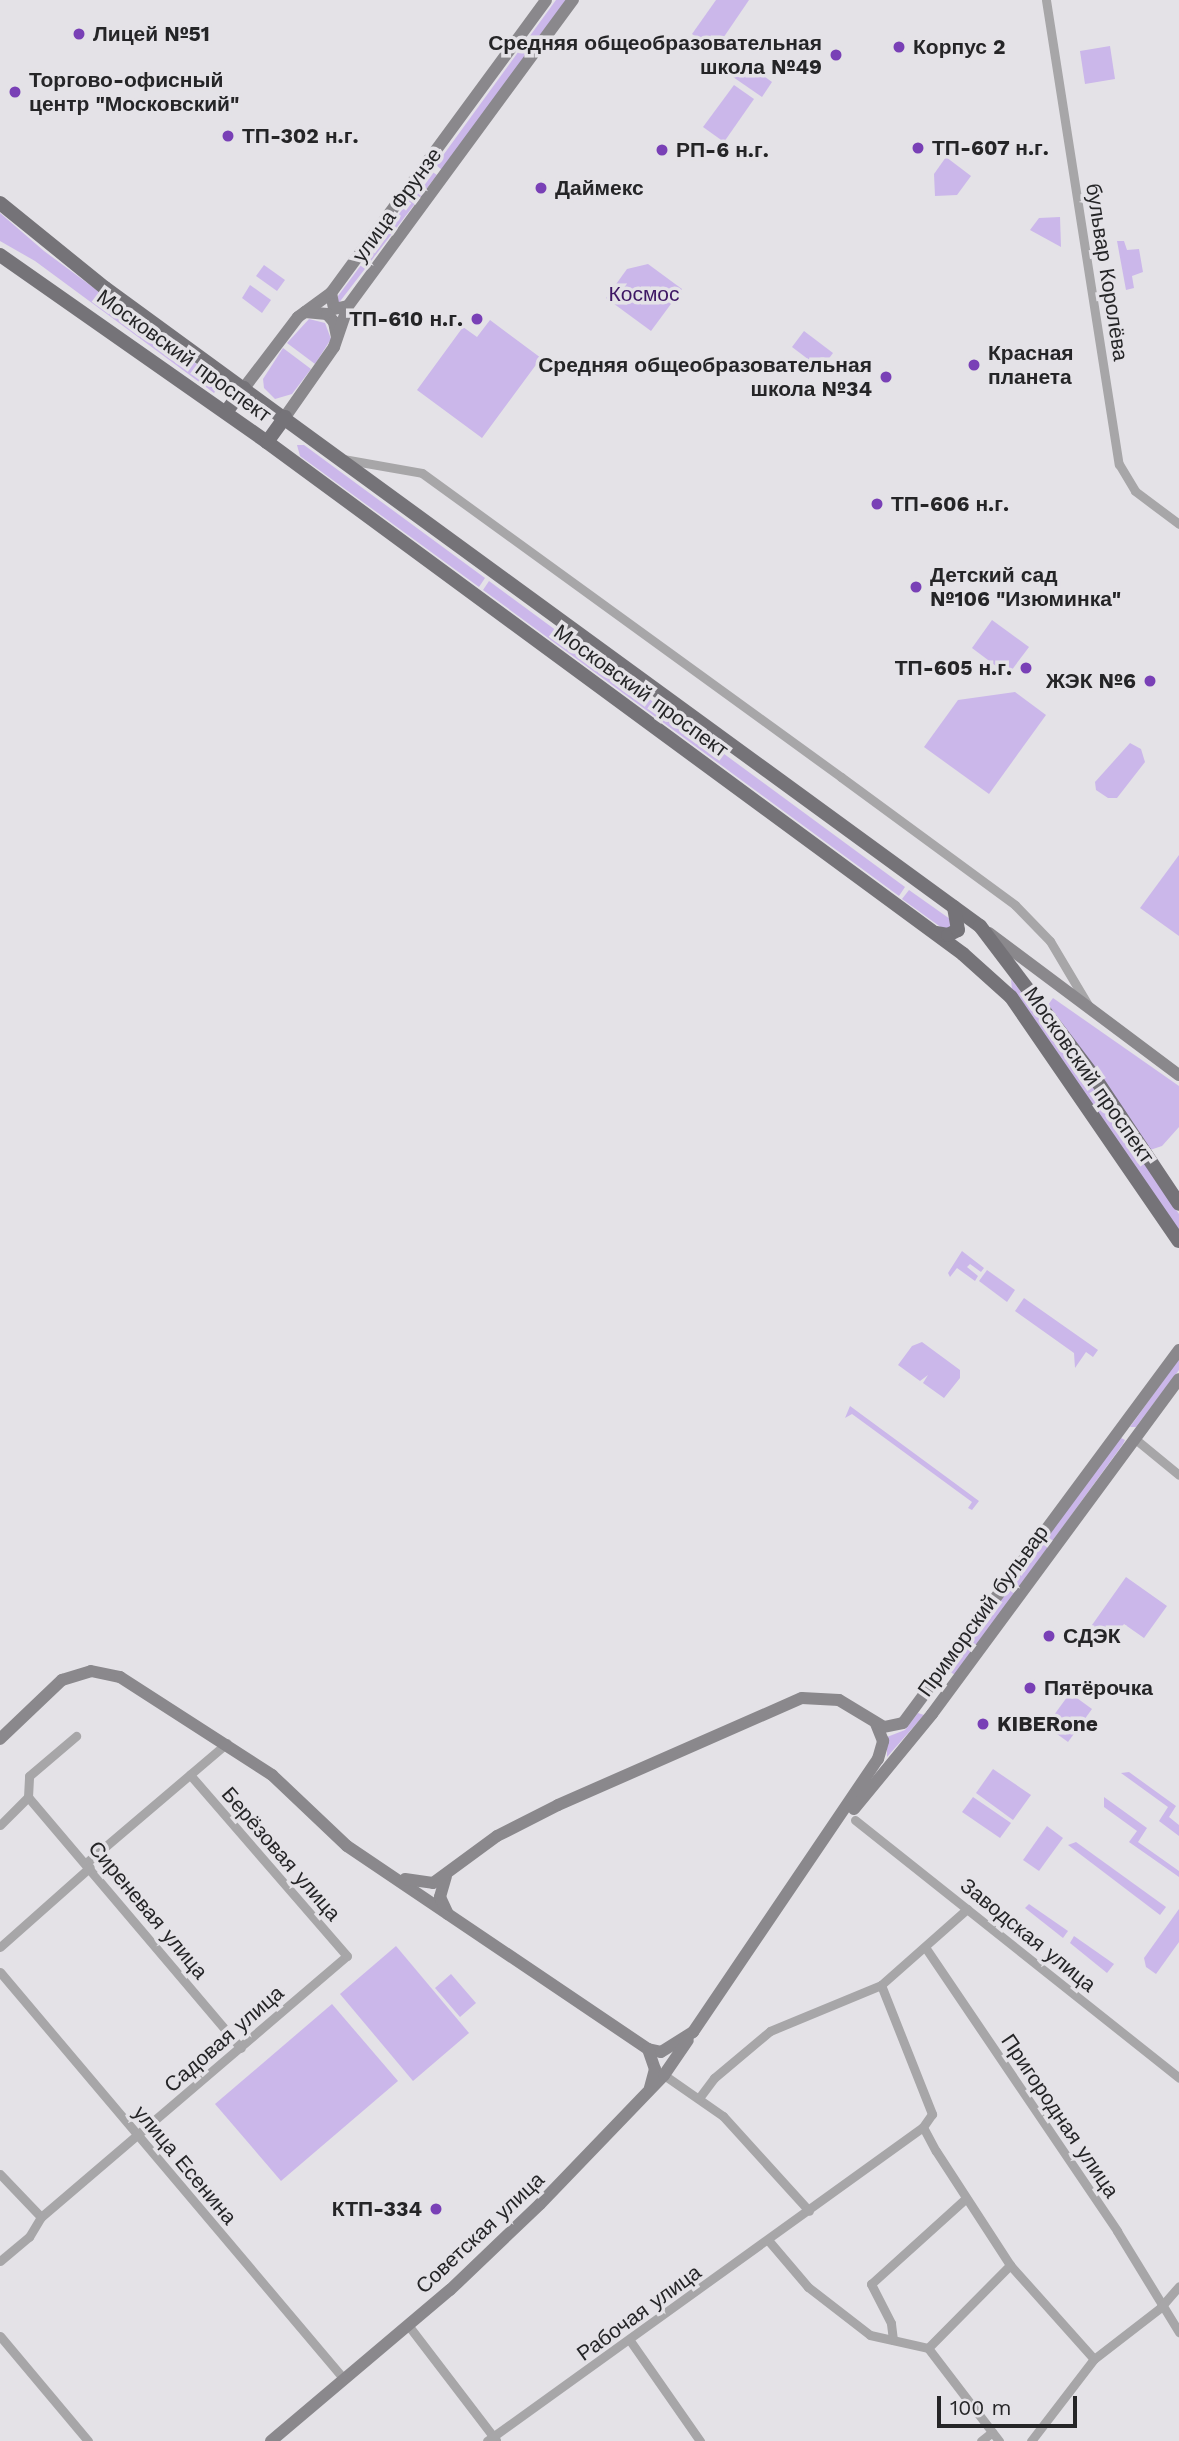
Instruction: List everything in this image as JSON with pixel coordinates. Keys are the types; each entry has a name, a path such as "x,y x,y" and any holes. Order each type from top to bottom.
{"main road":[{"name":"улица Фрунзе","path":"226,412 304,313 331,293 546,0"},
{"name":"улица Фрунзе","path":"267,442 337,337 348,306 573,0"},
{"name":"Московский проспект","path":"0,203 104,288 285,417 1179,1075"},
{"name":"Московский проспект","path":"0,255 267,442 934,933 1011,997 1179,1241"},
{"path":"331,293 334,309 348,306"},
{"path":"304,313 327,314 334,322 337,337"},
{"path":"934,933 948,935 958,930 954,908"},
{"name":"Московский проспект","path":"980,926 1095,1079 1179,1205"},
{"path":"1011,997 1001,972 1008,968 1019,977"},
{"name":"Приморский бульвар","path":"876,1724 892,1728 903,1723 919,1704 1179,1350"},
{"name":"Приморский бульвар","path":"811,1860 932,1714 1179,1379"},
{"path":"1121,1427 1134,1438"},
{"path":"0,1739 47,1690 75,1673 91,1671 136,1685 272,1775 347,1846 648,2049 669,2049 693,2032"},
{"path":"347,1846 417,1884 433,1884 497,1836 558,1805 802,1698 839,1700 876,1724 883,1741 878,1759 811,1860"},
{"path":"919,1704 932,1714"},
{"name":"Советская улица","path":"271,2441 408,2325 549,2196 664,2075 811,1860"},
{"path":"446,1875 440,1902 455,1921"},
{"path":"648,2049 655,2069 649,2091"}],"street":[{"name":"бульвар Королёва","path":"1046,0 1119,464 1135,491 1179,524"},
{"path":"339,458 422,473 1015,905 1065,963 1091,1009"},
{"name":"Московский проспект","path":"1051,980 1063,978 1065,963"},
{"path":"1134,1438 1179,1475"},
{"path":"0,1825 27,1797 29,1776 76,1736"},
{"path":"0,1947 88,1865 227,1743"},
{"name":"Берёзовая улица","path":"190,1774 347,1956"},
{"name":"Сиреневая улица","path":"27,1797 88,1865 241,2048"},
{"name":"Заводская улица","path":"855,1820 1179,2078"},
{"path":"699,2098 714,2078 770,2031 881,1985 967,1909"},
{"name":"Пригородная улица","path":"925,1947 1117,2231 1160,2308 1179,2332"},
{"name":"Садовая улица","path":"0,2261 29,2237 41,2217 347,1956"},
{"name":"улица Есенина","path":"0,1972 344,2379"},
{"path":"881,1985 932,2114 923,2127 965,2199 1010,2265 1094,2359"},
{"path":"664,2075 699,2098 736,2129 809,2211"},
{"name":"Рабочая улица","path":"493,2440 923,2127"},
{"path":"0,2174 41,2217"},
{"path":"893,2340 891,2323 871,2284 965,2199"},
{"path":"768,2240 808,2287 870,2335 928,2348 999,2441"},
{"path":"928,2348 1010,2265"},
{"path":"1031,2441 1094,2359 1160,2308 1179,2286"},
{"path":"408,2325 493,2440"},
{"path":"0,2336 88,2441"},
{"path":"631,2342 700,2441"},
{"path":"981,2441 992,2432"}],"green space":[{"path":"556,0 566,0 442,170 436,165"},
{"path":"716,0 749,0 715,50 692,34"},
{"path":"1110,46 1115,79 1085,84 1080,51"},
{"path":"744,62 772,82 762,97 733,77"},
{"path":"734,85 754,99 724,142 703,127"},
{"path":"946,157 971,176 957,195 935,196 934,174"},
{"path":"431,171 437,175 338,304 338,296"},
{"path":"0,213 44,251 222,383 214,393 35,261 0,241"},
{"path":"1060,217 1061,247 1030,230 1039,218"},
{"path":"1117,241 1124,241 1127,250 1139,249 1143,272 1132,276 1134,288 1126,290"},
{"name":"Космос","path":"648,264 682,289 651,331 606,298 627,269"},
{"path":"264,265 285,280 277,291 256,276"},
{"path":"250,285 271,300 262,313 242,298"},
{"path":"309,319 325,323 331,339 315,364 287,343"},
{"path":"490,320 541,358 482,438 417,390 463,327 477,337"},
{"path":"804,331 833,353 821,369 792,347"},
{"path":"283,348 311,369 292,394 275,399 264,388 263,379"},
{"path":"297,445 304,445 485,578 479,587 300,456"},
{"path":"489,581 905,887 899,896 483,590"},
{"path":"992,620 1029,647 1008,675 972,648"},
{"path":"1015,692 1046,715 989,794 924,747 958,700"},
{"path":"1130,743 1141,749 1145,762 1117,798 1108,798 1096,790 1095,782"},
{"path":"1179,855 1179,936 1140,908"},
{"path":"909,890 950,919 953,928 942,928 902,899"},
{"path":"1011,979 1079,1066 1179,1214 1179,1230 1012,990"},
{"path":"1053,998 1179,1086 1179,1127 1162,1146 1147,1151 1048,1005"},
{"path":"962,1251 984,1268 981,1272 970,1264 967,1267 978,1276 975,1281 957,1268 950,1277 948,1273"},
{"path":"987,1270 1015,1290 1007,1302 979,1281"},
{"path":"1024,1298 1098,1350 1093,1357 1086,1352 1075,1368 1074,1353 1015,1311"},
{"path":"922,1342 960,1370 960,1378 944,1398 923,1383 928,1375 920,1381 898,1365 912,1346"},
{"path":"1179,1358 1179,1370 1136,1427 1130,1427"},
{"path":"850,1406 979,1501 972,1510 968,1508 972,1502 852,1414 845,1418"},
{"path":"1119,1437 1125,1440 1123,1444 955,1675 949,1671"},
{"path":"1126,1577 1167,1606 1144,1638 1124,1624 1112,1640 1092,1625"},
{"path":"1070,1693 1092,1709 1068,1742 1046,1726"},
{"path":"918,1713 924,1715 887,1757 887,1737 905,1730"},
{"path":"993,1769 1031,1795 1013,1820 976,1793"},
{"path":"1129,1772 1176,1806 1169,1817 1179,1825 1179,1836 1159,1821 1168,1807 1121,1773"},
{"path":"973,1797 1011,1823 1000,1838 962,1812"},
{"path":"1104,1797 1147,1828 1138,1842 1179,1871 1179,1877 1129,1842 1137,1831 1104,1807"},
{"path":"1047,1826 1063,1838 1039,1871 1023,1860"},
{"path":"1076,1842 1166,1907 1160,1915 1068,1845"},
{"path":"1029,1904 1068,1931 1063,1938 1025,1908"},
{"path":"1179,1909 1179,1942 1156,1974 1146,1967 1144,1958"},
{"path":"1074,1936 1114,1964 1107,1973 1070,1943"},
{"path":"396,1946 469,2033 413,2081 340,1994"},
{"path":"451,1974 476,2003 460,2017 435,1988"},
{"path":"332,2004 398,2081 281,2181 215,2104"}],"place":[{"name":"Лицей №51","path":"79,34"},
{"name":"Корпус 2","path":"899,47"},
{"name":"Средняя общеобразовательная школа №49","path":"836,55"},
{"name":"Торгово-офисный центр \"Московский\"","path":"15,92"},
{"name":"ТП-302 н.г.","path":"228,136"},
{"name":"ТП-607 н.г.","path":"918,148"},
{"name":"РП-6 н.г.","path":"662,150"},
{"name":"Даймекс","path":"541,188"},
{"name":"ТП-610 н.г.","path":"477,319"},
{"name":"Красная планета","path":"974,365"},
{"name":"Средняя общеобразовательная школа №34","path":"886,377"},
{"name":"ТП-606 н.г.","path":"877,504"},
{"name":"Детский сад №106 \"Изюминка\"","path":"916,587"},
{"name":"ТП-605 н.г.","path":"1026,668"},
{"name":"ЖЭК №6","path":"1150,681"},
{"name":"СДЭК","path":"1049,1636"},
{"name":"Пятёрочка","path":"1030,1688"},
{"name":"KIBERone","path":"983,1724"},
{"name":"КТП-334","path":"436,2209"}]}
